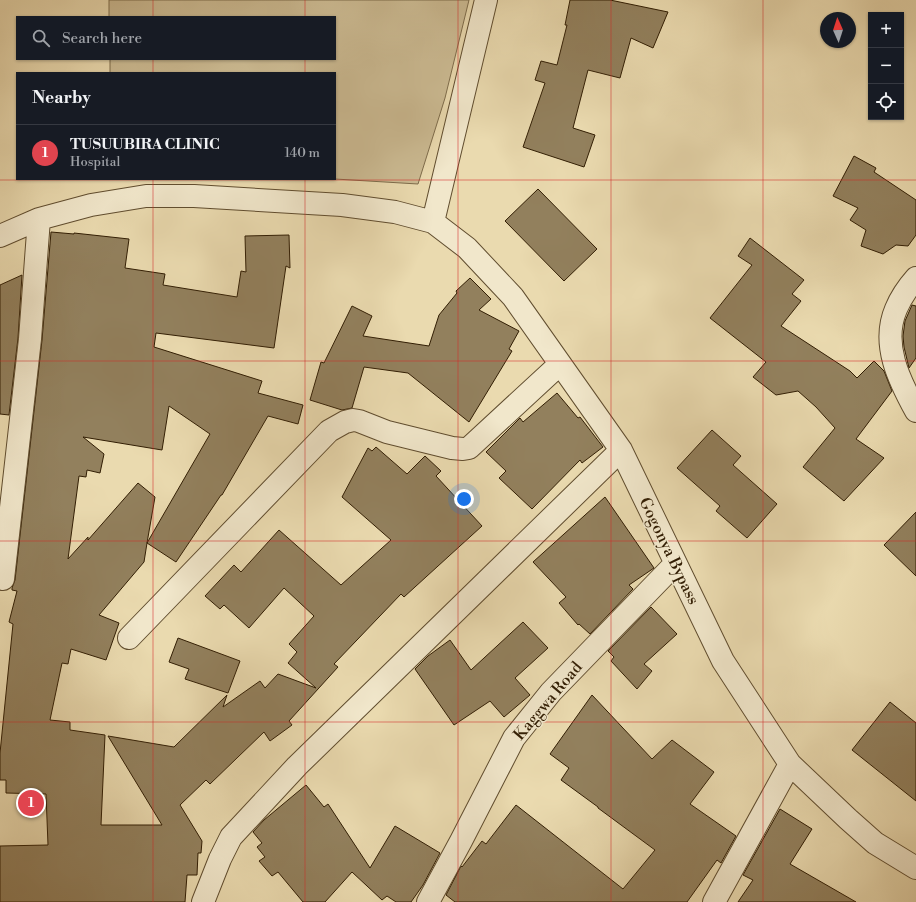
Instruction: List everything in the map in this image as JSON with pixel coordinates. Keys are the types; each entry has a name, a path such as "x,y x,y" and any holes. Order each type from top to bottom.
{"street":[{"path":"0,236 39,219 91,205 146,196 194,196 342,205 395,212 433,222 486,0"},
{"path":"3,579 30,339 39,219"},
{"name":"Gogonya Bypass","path":"433,222 467,248 512,297 621,450 723,661 790,764 848,820 875,842 916,868"},
{"path":"916,278 902,295 895,310 890,342 892,358 904,388 916,411"},
{"path":"129,638 329,431 345,422 359,421 387,432 452,448 469,448 560,364"},
{"path":"202,902 231,837 297,766 621,450"},
{"name":"Kaggwa Road","path":"428,902 514,738 551,692 675,564"},
{"path":"714,902 790,764"}],"shaded area":[{"path":"109,0 469,0 445,98 418,184 336,179 336,72 110,72 110,60 336,60 336,16 109,16"}],"building":[{"path":"570,0 610,0 668,12 653,48 631,38 620,78 588,70 573,128 595,135 584,167 523,147 545,83 535,80 541,61 557,65 567,25 565,25"},
{"path":"854,156 876,168 874,172 916,200 916,235 908,246 896,245 883,254 861,246 866,230 850,220 858,208 833,196"},
{"path":"538,189 597,249 564,281 505,221"},
{"path":"51,232 129,239 125,268 165,274 163,285 237,297 241,271 246,272 245,236 289,235 290,268 286,266 274,348 156,333 154,347 262,381 258,393 303,405 298,424 268,416 222,495 176,562 147,543 144,562 99,615 119,623 106,660 71,649 68,664 62,663 50,720 70,722 70,730 105,735 101,825 162,825 108,736 174,747 227,695 223,707 260,681 265,688 278,674 316,688 288,663 297,652 289,644 314,616 284,588 249,628 224,605 220,609 205,596 234,565 241,572 279,530 341,585 391,540 342,497 368,448 372,451 376,447 407,474 425,456 441,471 436,476 482,526 404,597 401,594 334,664 338,667 289,721 292,725 270,741 264,732 210,784 206,780 180,805 202,841 201,853 198,853 197,875 187,875 185,902 0,902 0,846 48,845 46,794 6,793 6,780 0,780 0,753 13,624 9,622 17,591 12,590 12,588 15,580 42,340","holes":["169,406 210,434 147,543 155,497 138,483 88,540 88,537 68,559 79,476 86,477 87,470 100,473 104,454 83,437 162,450"]},
{"path":"750,238 804,280 792,294 801,301 781,326 850,371 857,378 874,361 884,371 892,391 856,439 884,458 844,501 803,467 835,428 816,407 798,391 776,395 753,377 766,362 710,318 752,265 738,256"},
{"path":"22,275 18,338 9,415 0,414 0,285"},
{"path":"470,278 491,299 479,310 519,331 509,349 512,351 469,422 408,373 364,367 352,408 342,410 310,400 321,362 324,363 352,306 372,316 363,336 429,346 439,315 457,293 456,291"},
{"path":"912,305 916,306 916,358 909,368 903,336 905,321"},
{"path":"557,393 578,418 580,417 603,447 582,463 580,460 532,509 499,478 506,471 486,452 520,418 523,422"},
{"path":"712,430 741,456 733,465 777,504 747,538 716,511 720,506 677,468"},
{"path":"605,497 654,568 629,585 633,589 590,634 579,624 578,625 559,603 566,597 533,562"},
{"path":"916,512 916,576 884,545"},
{"path":"651,607 677,634 644,664 652,671 637,689 611,661 614,657 608,651"},
{"path":"523,622 548,648 515,678 530,695 504,717 490,701 454,725 415,669 428,656 450,640 471,670"},
{"path":"178,638 240,661 228,693 185,679 189,669 169,662"},
{"path":"592,695 652,759 672,740 714,772 690,804 736,836 721,863 717,860 687,902 455,902 446,895 461,866 462,867 482,841 486,844 516,805 623,889 655,850 561,780 569,768 550,754"},
{"path":"890,702 916,723 916,801 852,750"},
{"path":"306,785 324,807 328,804 370,868 395,826 440,853 423,885 411,902 396,902 387,896 382,900 352,872 325,902 303,902 278,872 272,876 259,861 265,857 257,847 262,843 253,832 264,820"},
{"path":"780,809 812,829 790,864 856,902 738,902 753,880 743,875"}],"place":[{"name":"TUSUUBIRA CLINIC","path":"31,803"}]}
